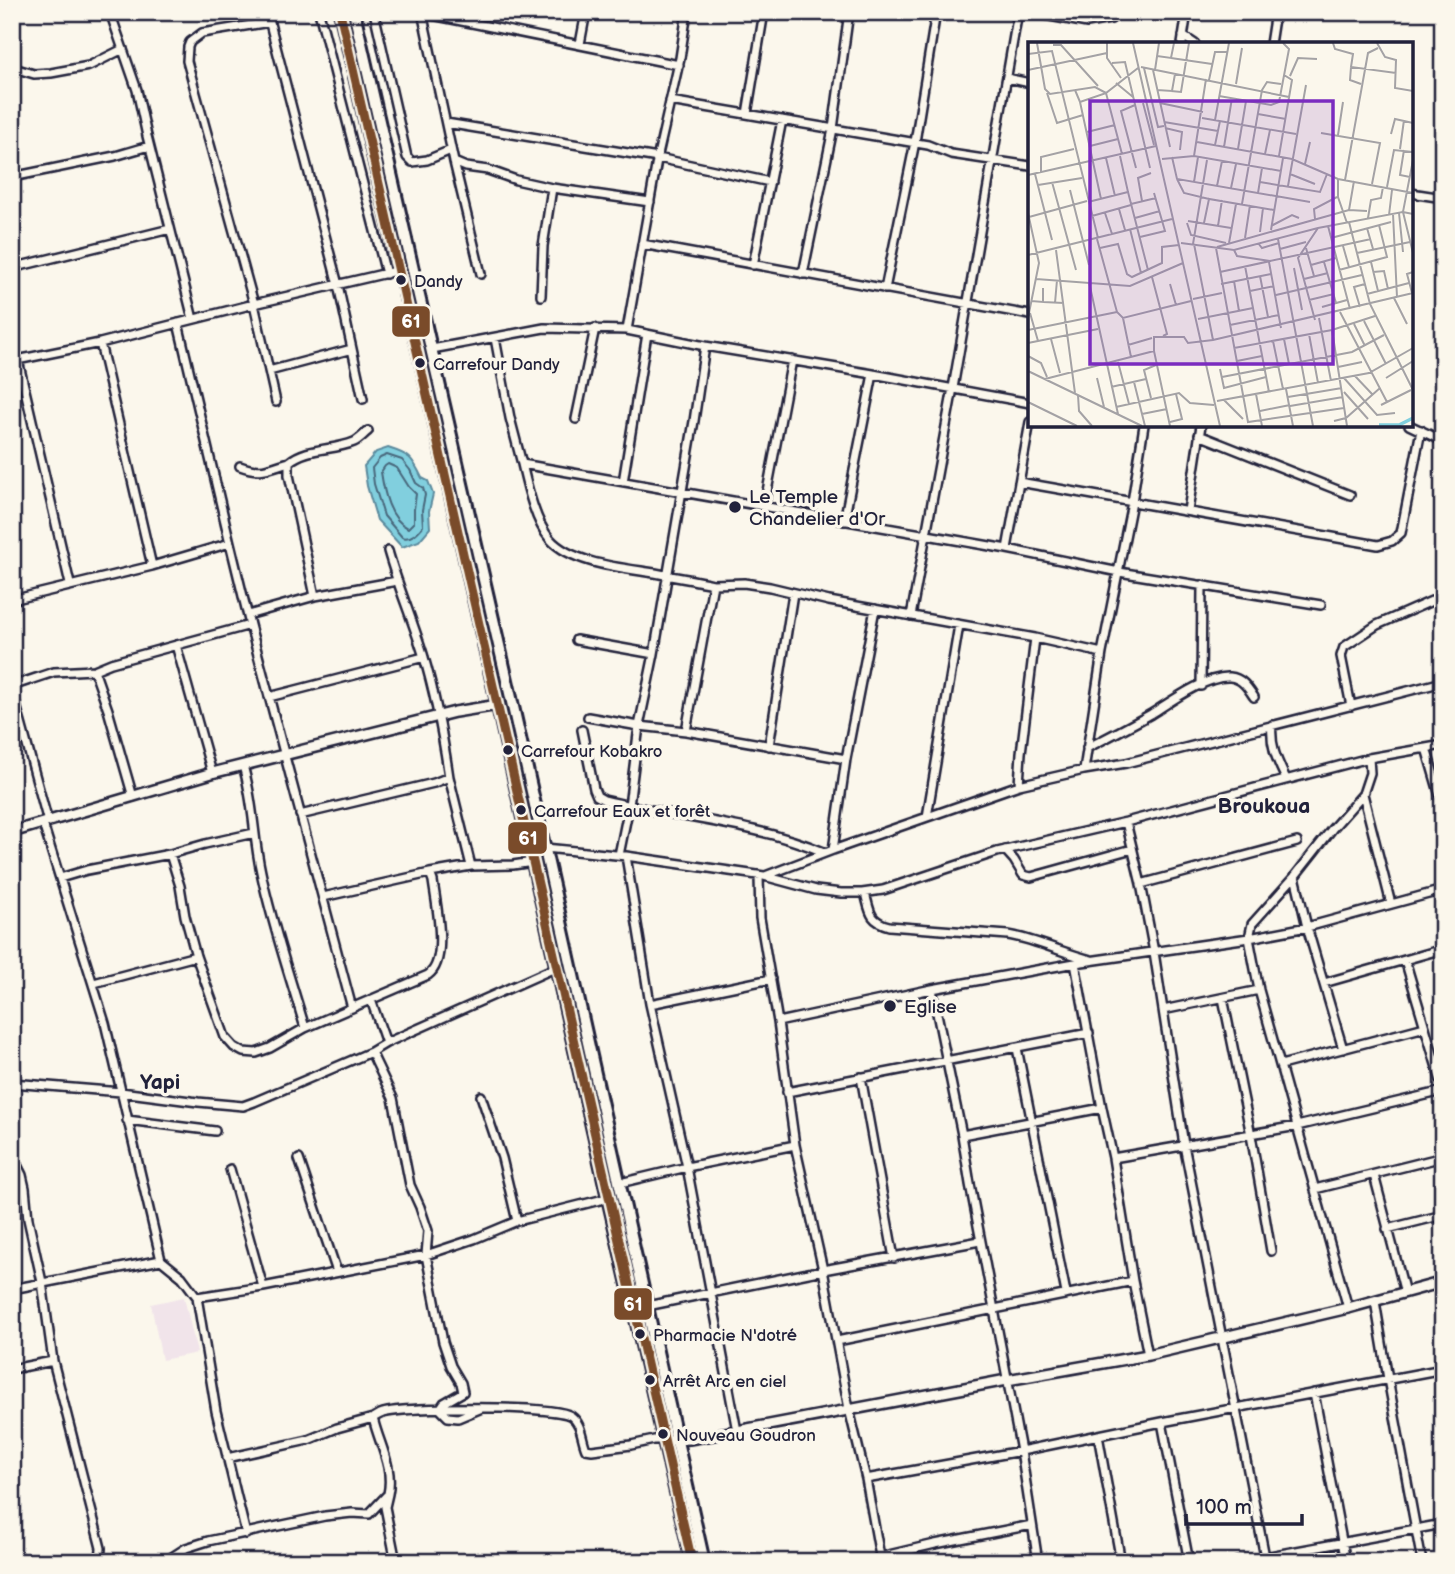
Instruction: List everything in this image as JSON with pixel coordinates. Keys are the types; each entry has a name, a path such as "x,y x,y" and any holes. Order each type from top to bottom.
{"main road":[{"path":"340,12 692,1562"},
{"path":"355,12 704,1562"}],"street":[{"path":"110,12 137,90 193,319"},
{"path":"268,12 338,285 363,399"},
{"path":"319,12 386,274"},
{"path":"374,12 407,157 412,162 419,162 452,150"},
{"path":"580,44 586,12"},
{"path":"627,330 687,12"},
{"path":"747,114 764,12"},
{"path":"803,274 833,129 849,12"},
{"path":"885,289 915,142 936,12"},
{"path":"911,616 1018,12"},
{"path":"1028,12 1087,23 1111,19 1121,12"},
{"path":"1183,40 1186,12"},
{"path":"1270,42 1275,12"},
{"path":"481,274 422,13 679,65"},
{"path":"270,22 202,33 190,42 187,61 254,304 276,402"},
{"path":"18,69 34,74 89,66 123,50"},
{"path":"1007,78 1028,83"},
{"path":"670,101 915,142 951,153 1028,166"},
{"path":"753,265 782,120"},
{"path":"446,123 658,158 769,181"},
{"path":"12,177 115,156 149,146"},
{"path":"454,162 552,188 650,202"},
{"path":"541,296 543,246 552,188"},
{"path":"1413,193 1443,198"},
{"path":"12,268 170,229"},
{"path":"642,244 1028,315"},
{"path":"15,361 400,270"},
{"path":"178,323 250,625 352,1008"},
{"path":"432,349 544,328 627,330 1028,403"},
{"path":"576,419 595,328"},
{"path":"622,482 647,334"},
{"path":"495,338 510,418 535,512 550,539 566,551 608,566 713,584 744,583 1102,653"},
{"path":"12,341 70,584"},
{"path":"100,343 152,566"},
{"path":"705,346 654,654 639,726 622,855 650,1004 712,1292 737,1431"},
{"path":"269,371 352,349"},
{"path":"764,507 792,360"},
{"path":"844,521 873,374"},
{"path":"1007,549 1029,427"},
{"path":"1084,770 1102,653 1132,502 1144,427"},
{"path":"1188,511 1201,427"},
{"path":"1413,427 1443,441"},
{"path":"1019,482 1378,545 1392,541 1401,533 1421,430"},
{"path":"240,466 259,470 289,462 307,452 356,441 368,431"},
{"path":"1199,435 1350,495"},
{"path":"289,462 289,475 314,596"},
{"path":"522,464 1007,549 1119,572 1321,605"},
{"path":"12,600 152,566 230,543"},
{"path":"388,551 424,657 471,866"},
{"path":"248,615 314,596 397,581"},
{"path":"686,731 713,584"},
{"path":"1201,686 1202,585"},
{"path":"769,746 793,593"},
{"path":"1351,706 1341,656 1344,646 1377,625 1443,596"},
{"path":"829,851 874,609"},
{"path":"246,1534 216,1411 197,1297 182,1277 161,1260 105,1023 60,878 12,688 54,672 94,670 250,625"},
{"path":"927,817 959,625"},
{"path":"1018,785 1035,638"},
{"path":"576,639 654,654"},
{"path":"176,645 212,774"},
{"path":"269,697 424,657"},
{"path":"94,670 133,797"},
{"path":"1087,748 1180,695 1228,676 1245,684 1254,697"},
{"path":"761,876 1018,785 1126,763 1443,682"},
{"path":"12,832 212,774 438,716 498,705"},
{"path":"588,717 686,731 846,760"},
{"path":"1272,725 1270,738 1273,750 1286,779"},
{"path":"582,730 594,789 597,796 604,800 744,828 829,851"},
{"path":"545,848 622,855 761,876 816,890 865,893 883,890 1005,850 1126,822 1369,758 1443,745"},
{"path":"1426,748 1443,806"},
{"path":"1348,1308 1259,990 1249,938 1252,924 1363,794 1370,773 1369,758"},
{"path":"243,766 250,790 254,833 265,891 305,1028"},
{"path":"300,815 434,783 449,777"},
{"path":"1363,794 1391,904"},
{"path":"1126,822 1154,952 1184,1145 1265,1559"},
{"path":"60,878 254,833"},
{"path":"1141,884 1297,842"},
{"path":"1005,850 1023,876 1031,877 1132,849"},
{"path":"170,854 196,956 225,1037 243,1052 256,1053 305,1028 434,971 440,954 430,873"},
{"path":"323,897 471,866 533,862"},
{"path":"761,876 760,918 795,1145 866,1479 880,1559 935,1544 1032,1525"},
{"path":"1295,876 1343,1049"},
{"path":"778,1022 932,989 1307,927 1443,890"},
{"path":"865,893 873,918 882,924 1008,934 1094,961"},
{"path":"1324,983 1443,949"},
{"path":"94,983 196,956"},
{"path":"1113,1158 1297,1126 1443,1090 1405,960"},
{"path":"1075,964 1113,1158 1147,1355"},
{"path":"12,1083 243,1106 371,1052 557,967"},
{"path":"650,1004 771,978"},
{"path":"932,989 1021,1451 1038,1562"},
{"path":"1163,1010 1259,990"},
{"path":"1223,998 1271,1251"},
{"path":"371,1000 386,1043"},
{"path":"1281,1065 1425,1027"},
{"path":"787,1092 1088,1033"},
{"path":"1017,1048 1066,1293"},
{"path":"371,1052 393,1098 410,1185 428,1231 426,1255 443,1342 463,1392 444,1403 440,1409"},
{"path":"861,1077 894,1258"},
{"path":"481,1096 502,1158 517,1221"},
{"path":"962,1135 1102,1108"},
{"path":"127,1120 215,1131"},
{"path":"620,1183 795,1145"},
{"path":"12,1156 26,1188 27,1219 42,1282 52,1361 101,1548 100,1562"},
{"path":"1315,1189 1443,1157"},
{"path":"299,1158 337,1272"},
{"path":"230,1169 263,1287"},
{"path":"1374,1175 1405,1293"},
{"path":"197,1297 426,1255 517,1221 608,1198"},
{"path":"1387,1229 1443,1215"},
{"path":"647,1306 980,1241"},
{"path":"12,1289 161,1260"},
{"path":"837,1341 1133,1281"},
{"path":"227,1458 308,1440 380,1414 401,1410 520,1408 564,1412 579,1423 586,1449 592,1450 631,1446 653,1440 677,1440 1147,1355 1348,1308 1443,1282"},
{"path":"1375,1301 1422,1562"},
{"path":"12,1369 52,1361"},
{"path":"866,1479 1443,1369"},
{"path":"1314,1393 1346,1562"},
{"path":"373,1418 387,1460 390,1484 385,1507 396,1562"},
{"path":"1162,1422 1189,1562"},
{"path":"1098,1435 1121,1562"},
{"path":"156,1562 170,1561 186,1548 208,1541 325,1516 369,1514 388,1494"},
{"path":"1237,1562 1265,1559 1443,1524"}],"shaded area":[{"path":"184,1297 197,1353 162,1360 151,1304"}],"water":[{"path":"388,448 410,458 422,478 428,481 433,494 429,511 430,528 419,541 402,547 377,520 364,466 376,452"}],"transit line":[{"name":"61","path":"340,12 692,1562"}],"place":[{"name":"Dandy","path":"401,280"},
{"name":"Carrefour Dandy","path":"420,363"},
{"name":"Le Temple Chandelier d'Or","path":"735,507"},
{"name":"Carrefour Kobakro","path":"508,750"},
{"name":"Carrefour Eaux et forêt","path":"521,810"},
{"name":"Eglise","path":"890,1006"},
{"name":"Pharmacie N'dotré","path":"640,1334"},
{"name":"Arrêt Arc en ciel","path":"650,1380"},
{"name":"Nouveau Goudron","path":"663,1434"}],"district":[{"name":"Broukoua","path":"1264,806"},
{"name":"Yapi","path":"160,1082"}]}
